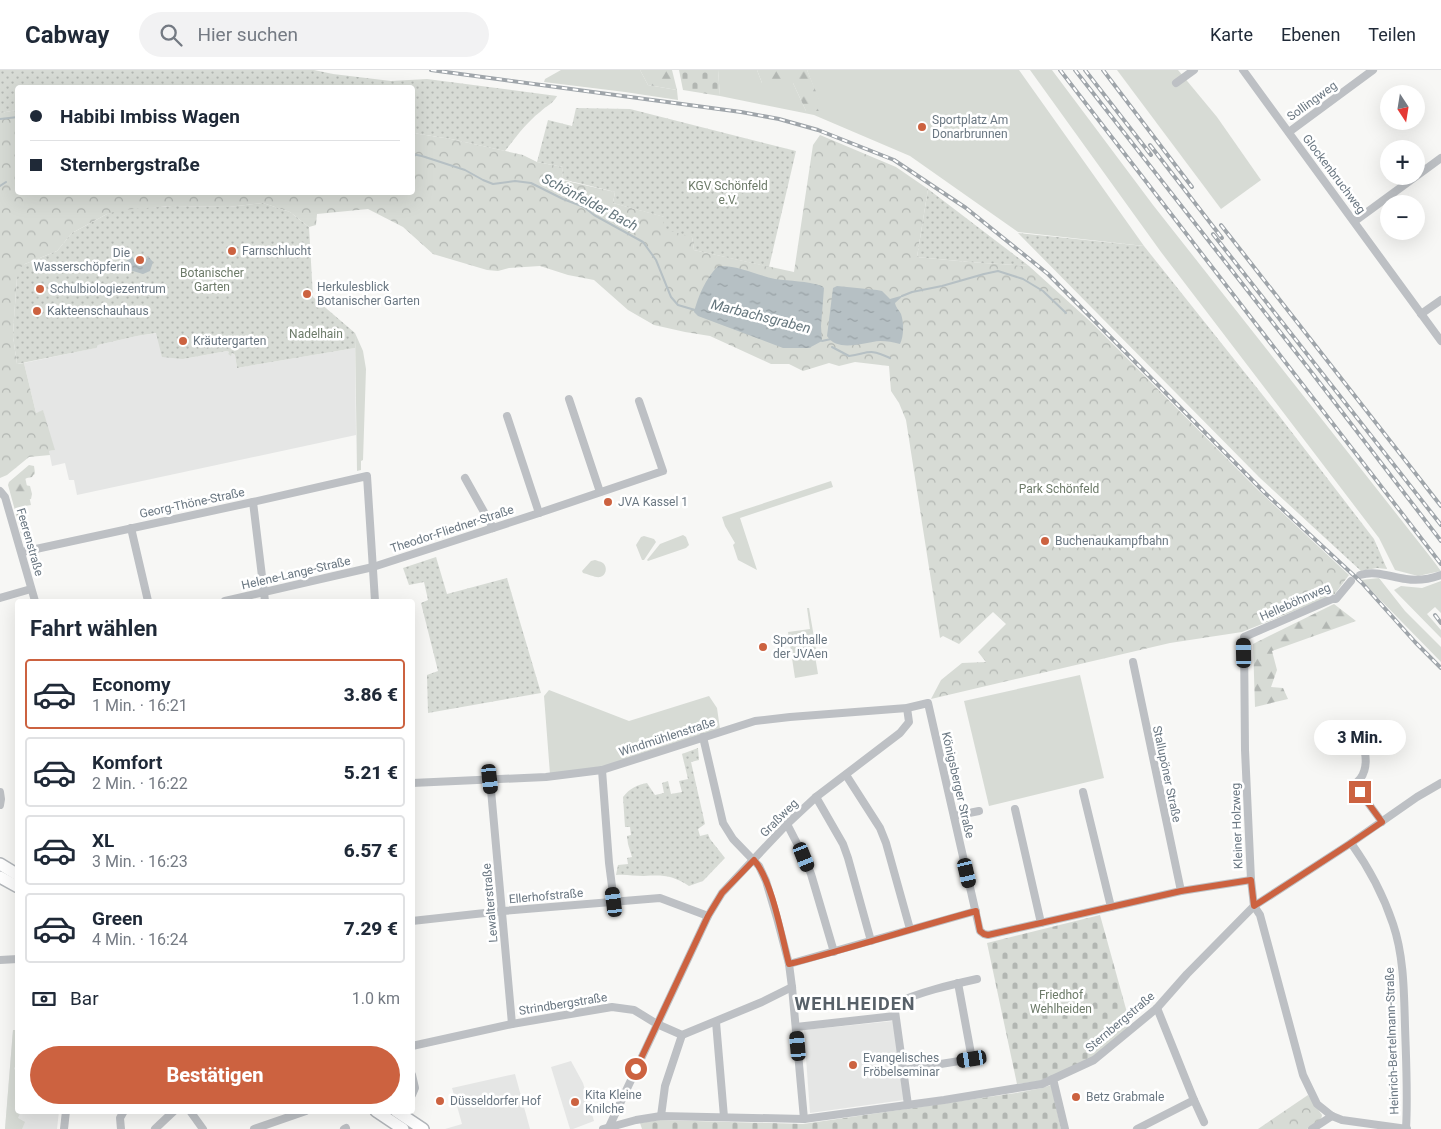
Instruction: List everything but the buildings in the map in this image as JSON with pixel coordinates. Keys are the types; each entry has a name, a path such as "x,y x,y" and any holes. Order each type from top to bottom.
{"main road":[{"path":"0,864 15,873"},
{"path":"0,877 15,885"},
{"path":"386,1114 422,1129"}],"street":[{"path":"1176,84 1194,70"},
{"name":"Glockenbruchweg","path":"1243,70 1441,340"},
{"name":"Sollingweg","path":"1289,132 1373,70"},
{"path":"1355,222 1441,158"},
{"path":"1421,314 1441,300"},
{"path":"568,399 600,492"},
{"name":"Theodor-Fliedner-Straße","path":"372,567 663,471 639,401"},
{"path":"507,416 538,513"},
{"name":"Georg-Thöne-Straße","path":"22,552 367,476 372,567"},
{"path":"465,478 493,528"},
{"name":"Feerenstraße","path":"0,491 5,497 34,599"},
{"path":"254,502 266,599"},
{"path":"131,528 148,599"},
{"path":"372,567 375,599"},
{"name":"Helene-Lange-Straße","path":"234,599 372,567"},
{"path":"1360,574 1369,572 1413,579 1441,575"},
{"name":"Helleböhnweg","path":"1244,638 1332,599 1336,599 1351,581"},
{"path":"0,598 31,589"},
{"name":"Kleiner Holzweg","path":"1244,638 1245,750 1254,906 1260,915 1303,1075 1317,1104 1332,1116"},
{"name":"Stallupöner Straße","path":"1132,662 1181,891"},
{"name":"Windmühlenstraße","path":"415,783 546,777 602,770 755,721 906,708 928,703"},
{"name":"Königsberger Straße","path":"928,703 980,931 988,935 1041,922"},
{"name":"Graßweg","path":"608,1128 708,916 722,893 816,797 900,733 908,722 906,708"},
{"path":"703,737 723,823 734,839 759,866 766,881 789,964 804,1119"},
{"path":"1365,753 1367,762 1364,774 1354,784 1382,822"},
{"path":"602,770 614,902"},
{"path":"846,775 880,828 910,929"},
{"name":"Lewalterstraße","path":"490,779 512,1024"},
{"name":"Sternbergstraße","path":"608,1128 636,1120 661,1116 804,1119 944,1100 1042,1084 1094,1060 1157,1008 1187,974 1254,906 1441,783"},
{"path":"0,792 0,805"},
{"path":"1083,792 1111,906"},
{"path":"816,797 848,858 872,941"},
{"path":"1014,809 1041,922 1181,891 1251,880"},
{"path":"954,816 979,811"},
{"path":"788,824 811,874 834,952"},
{"name":"Heinrich-Bertelmann-Straße","path":"1351,843 1382,894 1394,925 1403,984 1407,1102 1406,1129"},
{"name":"Ellerhofstraße","path":"415,921 503,911 660,898 708,916"},
{"path":"789,964 976,911"},
{"path":"0,960 15,959"},
{"path":"908,1105 894,1004 978,978"},
{"path":"903,1070 972,1059 958,983"},
{"path":"661,1116 665,1086 682,1035 716,1022 792,987"},
{"name":"Strindbergstraße","path":"415,1045 512,1024 612,1007 634,1010 657,1024 682,1035"},
{"path":"1157,1008 1204,1122"},
{"path":"796,1027 895,1016"},
{"path":"716,1022 724,1117"},
{"path":"1053,1079 1065,1129"},
{"path":"1137,1129 1194,1100"},
{"path":"64,1129 66,1114"},
{"path":"121,1129 120,1118 122,1114"},
{"path":"155,1129 171,1114"},
{"path":"192,1114 203,1129"},
{"path":"254,1129 297,1114"},
{"path":"1312,1129 1332,1116 1342,1120 1406,1129"}],"shaded area":[{"path":"157,333 183,359 227,351 229,352 228,354 231,355 232,353 235,355 237,368 355,348 356,435 77,495 74,480 69,480 65,463 52,466 49,451 54,450 43,411 36,413 24,363"},
{"name":"Evangelisches Fröbelseminar","path":"893,1021 904,1100 810,1113 804,1030"},
{"path":"13,1030 15,1030 15,1114 59,1114 57,1129 5,1129"},
{"name":"Kita Kleine Knilche","path":"571,1061 583,1083 594,1121 573,1129 570,1129 551,1067"},
{"path":"515,1074 530,1129 445,1129 462,1124 452,1088"}],"green space":[{"path":"0,70 314,70 391,81 427,79 557,96 526,125 505,151 415,133 415,85 15,85 15,110 0,113"},
{"path":"561,70 640,70 648,85 677,90 678,100 544,82 545,79"},
{"path":"640,70 672,70 677,90 648,85"},
{"path":"679,70 718,70 720,96 683,90"},
{"path":"718,70 757,70 762,83 793,83 806,111 823,111 807,70 1019,70 1144,246 1018,232 910,156 814,115 720,96"},
{"path":"757,70 807,70 824,111 806,111 793,83 762,83"},
{"path":"1030,70 1052,70 1153,205 1441,571 1418,576 1395,570 1379,538 1161,252"},
{"path":"1117,70 1178,70 1217,117 1261,180 1221,209"},
{"name":"KGV Schönfeld e.V.","path":"576,108 630,109 796,151 769,267 694,250 692,237 663,229 664,217 613,203 615,192 562,179 563,167 537,162 548,120 572,126"},
{"name":"Park Schönfeld","path":"15,110 15,195 415,195 415,133 451,139 523,155 537,162 563,167 562,180 615,192 613,203 665,217 692,237 694,250 794,272 813,145 820,135 896,167 928,189 917,257 1029,266 1092,323 1258,490 1349,575 1334,595 1242,632 1170,643 931,699 941,680 962,663 986,662 978,652 1006,624 993,612 959,644 943,636 940,638 906,420 899,403 891,391 889,366 855,362 839,366 829,363 803,371 789,364 771,364 710,336 654,325 628,310 594,280 568,275 540,266 509,268 498,271 487,270 433,254 403,227 368,209 317,214 316,225 309,227 290,212 263,203 229,207 168,206 107,214 72,233 57,251 25,264 17,278 13,337 17,364 24,363 36,413 43,410 55,450 49,451 50,455 29,457 7,475 0,478 0,113"},
{"path":"928,189 1029,266 917,257"},
{"name":"Botanischer Garten","path":"263,203 290,212 309,227 313,297 355,333 355,348 237,368 235,355 232,353 231,356 227,351 183,359 162,357 156,333 98,345 96,348 17,364 13,337 17,278 20,268 25,264 57,251 72,233 107,214 121,210 172,206 229,207"},
{"path":"1018,233 1144,246 1277,413 1374,539 1387,569 1377,568 1361,571 1260,478"},
{"path":"355,333 363,351 366,369 363,460 361,461 361,470 357,471"},
{"path":"29,465 34,466 35,473 25,477 31,505 25,506 33,543 26,544 24,543 8,485"},
{"path":"31,467 34,473 32,477 23,480 25,485 30,486 31,499 25,500 19,507 27,537 25,541 19,527 10,484 16,477"},
{"path":"831,481 833,487 740,518 757,570 738,560 733,545 735,543 722,517"},
{"path":"683,535 686,537 689,545 686,548 647,560 660,544"},
{"path":"641,537 654,539 656,542 644,560 642,560 636,545"},
{"path":"436,557 447,594 507,578 541,693 428,713 427,675 438,671 421,603 428,600 424,582 409,585 403,568"},
{"path":"595,560 603,563 606,569 605,573 598,577 583,573 582,571 591,561"},
{"path":"1379,578 1405,611 1441,647 1441,662 1361,580"},
{"path":"1441,581 1441,613 1435,607 1427,614 1441,630 1441,638 1394,590 1401,586 1422,588"},
{"path":"1334,604 1356,621 1272,651 1277,670 1271,687 1283,688 1288,699 1255,707 1253,644"},
{"path":"807,608 809,608 816,649 814,650 818,674 795,678 788,632 810,629"},
{"path":"1080,675 1104,778 989,806 964,701"},
{"path":"549,690 629,721 709,696 717,708 720,729 601,768 550,774 544,696"},
{"path":"698,748 699,760 691,762 705,824 698,829 700,836 708,834 725,858 703,881 689,886 667,876 616,875 618,865 628,864 627,858 632,857 627,836 631,835 630,827 625,827 623,797 634,787 647,783 655,795 664,793 662,783 668,781 671,794 682,792 679,781 688,779 682,754"},
{"name":"Friedhof Wehlheiden","path":"1100,915 1131,1027 1092,1058 1041,1081 1017,1084 987,943"},
{"path":"13,1030 15,1030 15,1114 20,1114 18,1118 25,1122 22,1129 5,1129"},
{"path":"1051,1085 1061,1129 642,1129 640,1123 659,1120 803,1124 1016,1093"},
{"path":"1308,1095 1322,1115 1321,1120 1307,1129 1258,1129"}],"water":[{"path":"132,256 135,262 139,264 145,261 148,256 153,262 150,271 143,274 126,269 124,263"},
{"path":"718,266 740,269 775,279 822,286 824,288 821,326 822,341 809,348 783,348 698,316 694,312 700,294"},
{"path":"837,286 882,291 890,299 904,295 895,303 903,321 903,333 900,344 880,341 844,345 832,341 827,336 833,288"}],"waterway":[{"path":"0,119 15,117"},
{"name":"Schönfelder Bach","path":"415,155 465,170 493,184 515,181 531,183 584,207 594,215 643,242 656,260 671,297 678,305 695,310"},
{"name":"Schönfelder Bach","path":"0,186 6,182"},
{"name":"Marbachsgraben","path":"902,296 998,271 1023,279 1043,291 1066,313"},
{"name":"Marbachsgraben","path":"822,341 831,339"},
{"path":"832,347 849,356 873,352 890,358"}],"railway":[{"path":"431,70 741,112 779,119 818,130 894,160 966,208 1048,274 1265,493 1362,583 1441,668"},
{"path":"1060,70 1441,564"},
{"path":"1075,70 1441,541"},
{"path":"1085,70 1151,155"},
{"path":"1103,70 1192,187"},
{"path":"1150,145 1222,238"},
{"path":"1221,225 1441,506"},
{"path":"1213,234 1441,525"},
{"path":"1435,615 1441,623"}],"place":[{"name":"Sportplatz Am Donarbrunnen","path":"922,127"},
{"name":"Farnschlucht","path":"232,251"},
{"name":"Die Wasserschöpferin","path":"140,260"},
{"name":"Schulbiologiezentrum","path":"40,289"},
{"name":"Herkulesblick Botanischer Garten","path":"307,294"},
{"name":"Kakteenschauhaus","path":"37,311"},
{"name":"Kräutergarten","path":"183,341"},
{"name":"JVA Kassel 1","path":"608,502"},
{"name":"Buchenaukampfbahn","path":"1045,541"},
{"name":"Sporthalle der JVAen","path":"763,647"},
{"name":"Evangelisches Fröbelseminar","path":"853,1065"},
{"name":"Betz Grabmale","path":"1076,1097"},
{"name":"Düsseldorfer Hof","path":"440,1101"},
{"name":"Kita Kleine Knilche","path":"575,1102"}],"district":[{"name":"WEHLHEIDEN","path":"855,1003"}],"route":[{"path":"636,1069 708,916 722,893 754,860 766,881 789,964 976,911 980,931 988,935 1181,891 1251,880 1254,906 1382,822 1360,792"}],"park label":[{"name":"Nadelhain","path":"316,334"}]}
